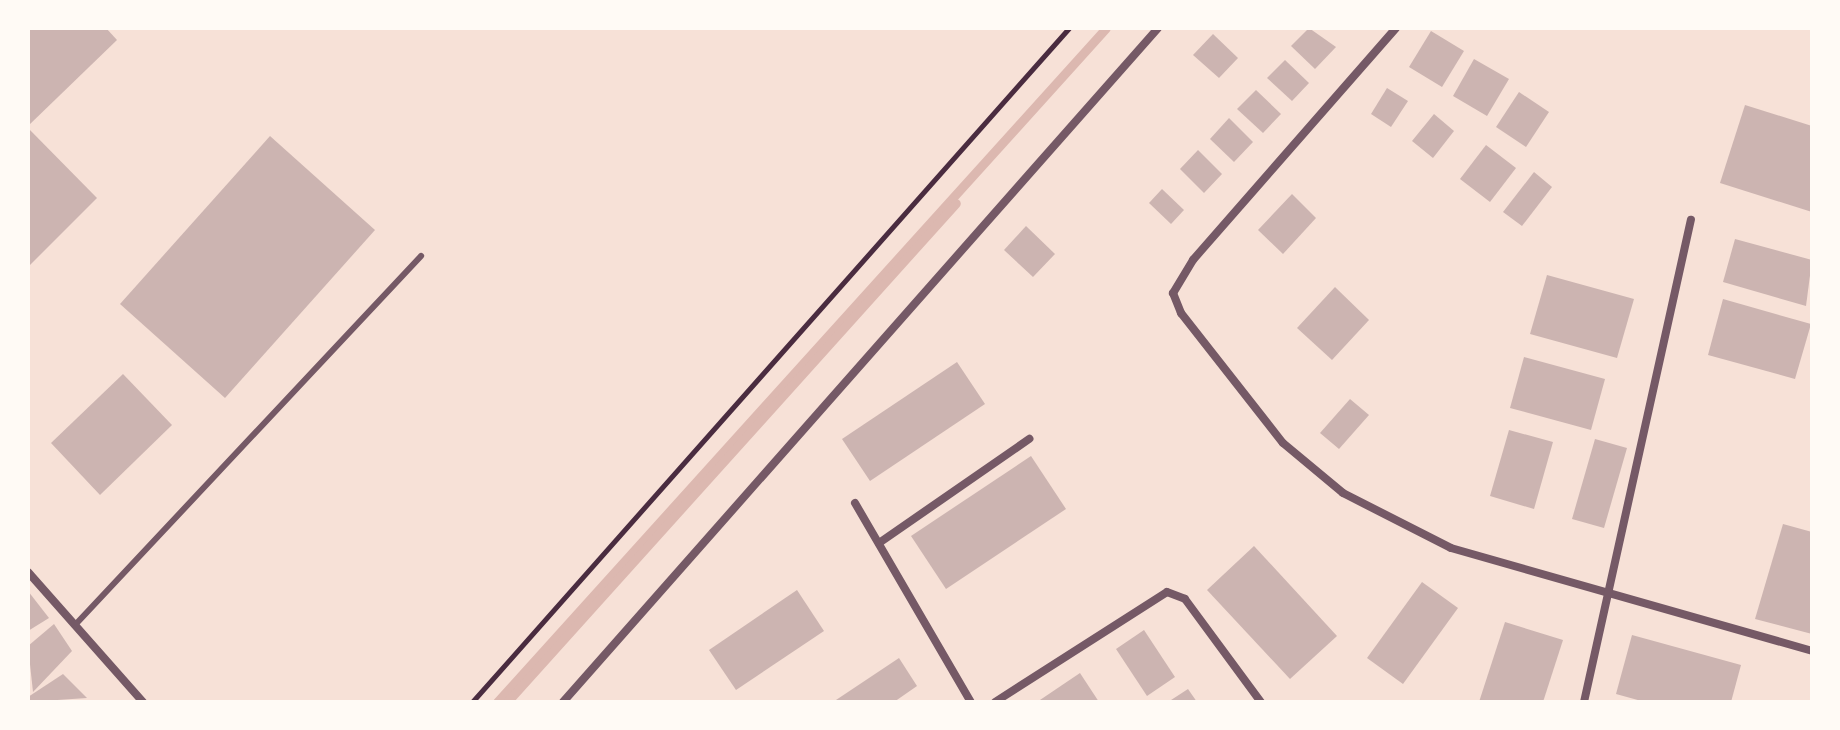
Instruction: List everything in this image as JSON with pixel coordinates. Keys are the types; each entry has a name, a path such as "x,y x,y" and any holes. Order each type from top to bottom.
{"street":[{"path":"563,702 1158,28"},
{"path":"1396,28 1193,260 1174,299 1275,434 1343,493 1451,548 1610,596 1812,651"},
{"path":"1584,702 1610,596 1691,220"},
{"path":"879,543 1029,439"},
{"path":"855,503 971,702"},
{"path":"28,572 143,702"},
{"path":"995,702 1167,592 1185,599 1261,702"}],"lane":[{"path":"75,625 421,256"}],"path":[{"path":"472,702 1069,28"}],"building":[{"path":"28,28 106,28 117,40 28,126"},
{"path":"1309,28 1336,47 1315,69 1291,46"},
{"path":"1431,31 1464,51 1442,87 1409,67"},
{"path":"1213,34 1238,58 1219,78 1193,55"},
{"path":"1474,59 1509,79 1487,116 1453,96"},
{"path":"1285,60 1309,83 1292,101 1267,78"},
{"path":"1387,88 1408,101 1391,127 1371,114"},
{"path":"1256,90 1281,114 1263,133 1237,109"},
{"path":"1519,92 1549,112 1526,147 1496,127"},
{"path":"1745,105 1812,126 1812,212 1720,183"},
{"path":"1434,114 1454,131 1433,158 1412,141"},
{"path":"1229,118 1253,142 1234,162 1210,139"},
{"path":"28,128 97,198 28,267"},
{"path":"270,136 375,230 225,398 120,304"},
{"path":"1486,145 1516,168 1490,202 1460,179"},
{"path":"1198,150 1222,174 1204,193 1180,169"},
{"path":"1534,172 1552,187 1522,226 1503,212"},
{"path":"1162,189 1184,210 1171,224 1149,203"},
{"path":"1292,194 1316,218 1283,254 1258,230"},
{"path":"1026,226 1055,254 1033,277 1004,250"},
{"path":"1735,239 1812,260 1806,306 1723,282"},
{"path":"1547,275 1634,299 1617,358 1530,334"},
{"path":"1335,287 1369,320 1332,360 1297,328"},
{"path":"1723,299 1811,324 1795,379 1708,355"},
{"path":"1524,357 1605,379 1591,430 1510,408"},
{"path":"957,362 985,404 870,481 842,439"},
{"path":"123,374 172,425 100,495 51,443"},
{"path":"1350,399 1369,415 1339,449 1320,433"},
{"path":"1509,430 1553,442 1534,509 1490,496"},
{"path":"1595,439 1627,448 1604,528 1572,519"},
{"path":"1031,456 1066,509 946,589 911,536"},
{"path":"1783,524 1812,532 1812,634 1755,619"},
{"path":"1254,546 1337,636 1290,679 1207,590"},
{"path":"1422,582 1458,608 1403,684 1367,658"},
{"path":"797,590 824,631 736,690 709,650"},
{"path":"28,591 49,618 28,631"},
{"path":"1505,622 1563,640 1543,702 1479,702"},
{"path":"54,624 72,651 33,692 28,646"},
{"path":"1144,630 1175,677 1147,696 1116,649"},
{"path":"1632,635 1741,665 1731,702 1645,702 1616,694"},
{"path":"899,658 917,686 894,702 833,702"},
{"path":"1080,673 1099,702 1037,702"},
{"path":"63,674 87,698 28,702 28,697"},
{"path":"1188,689 1197,702 1168,702"}],"waterway":[{"path":"497,702 1106,28"},
{"path":"507,702 956,203"}]}
